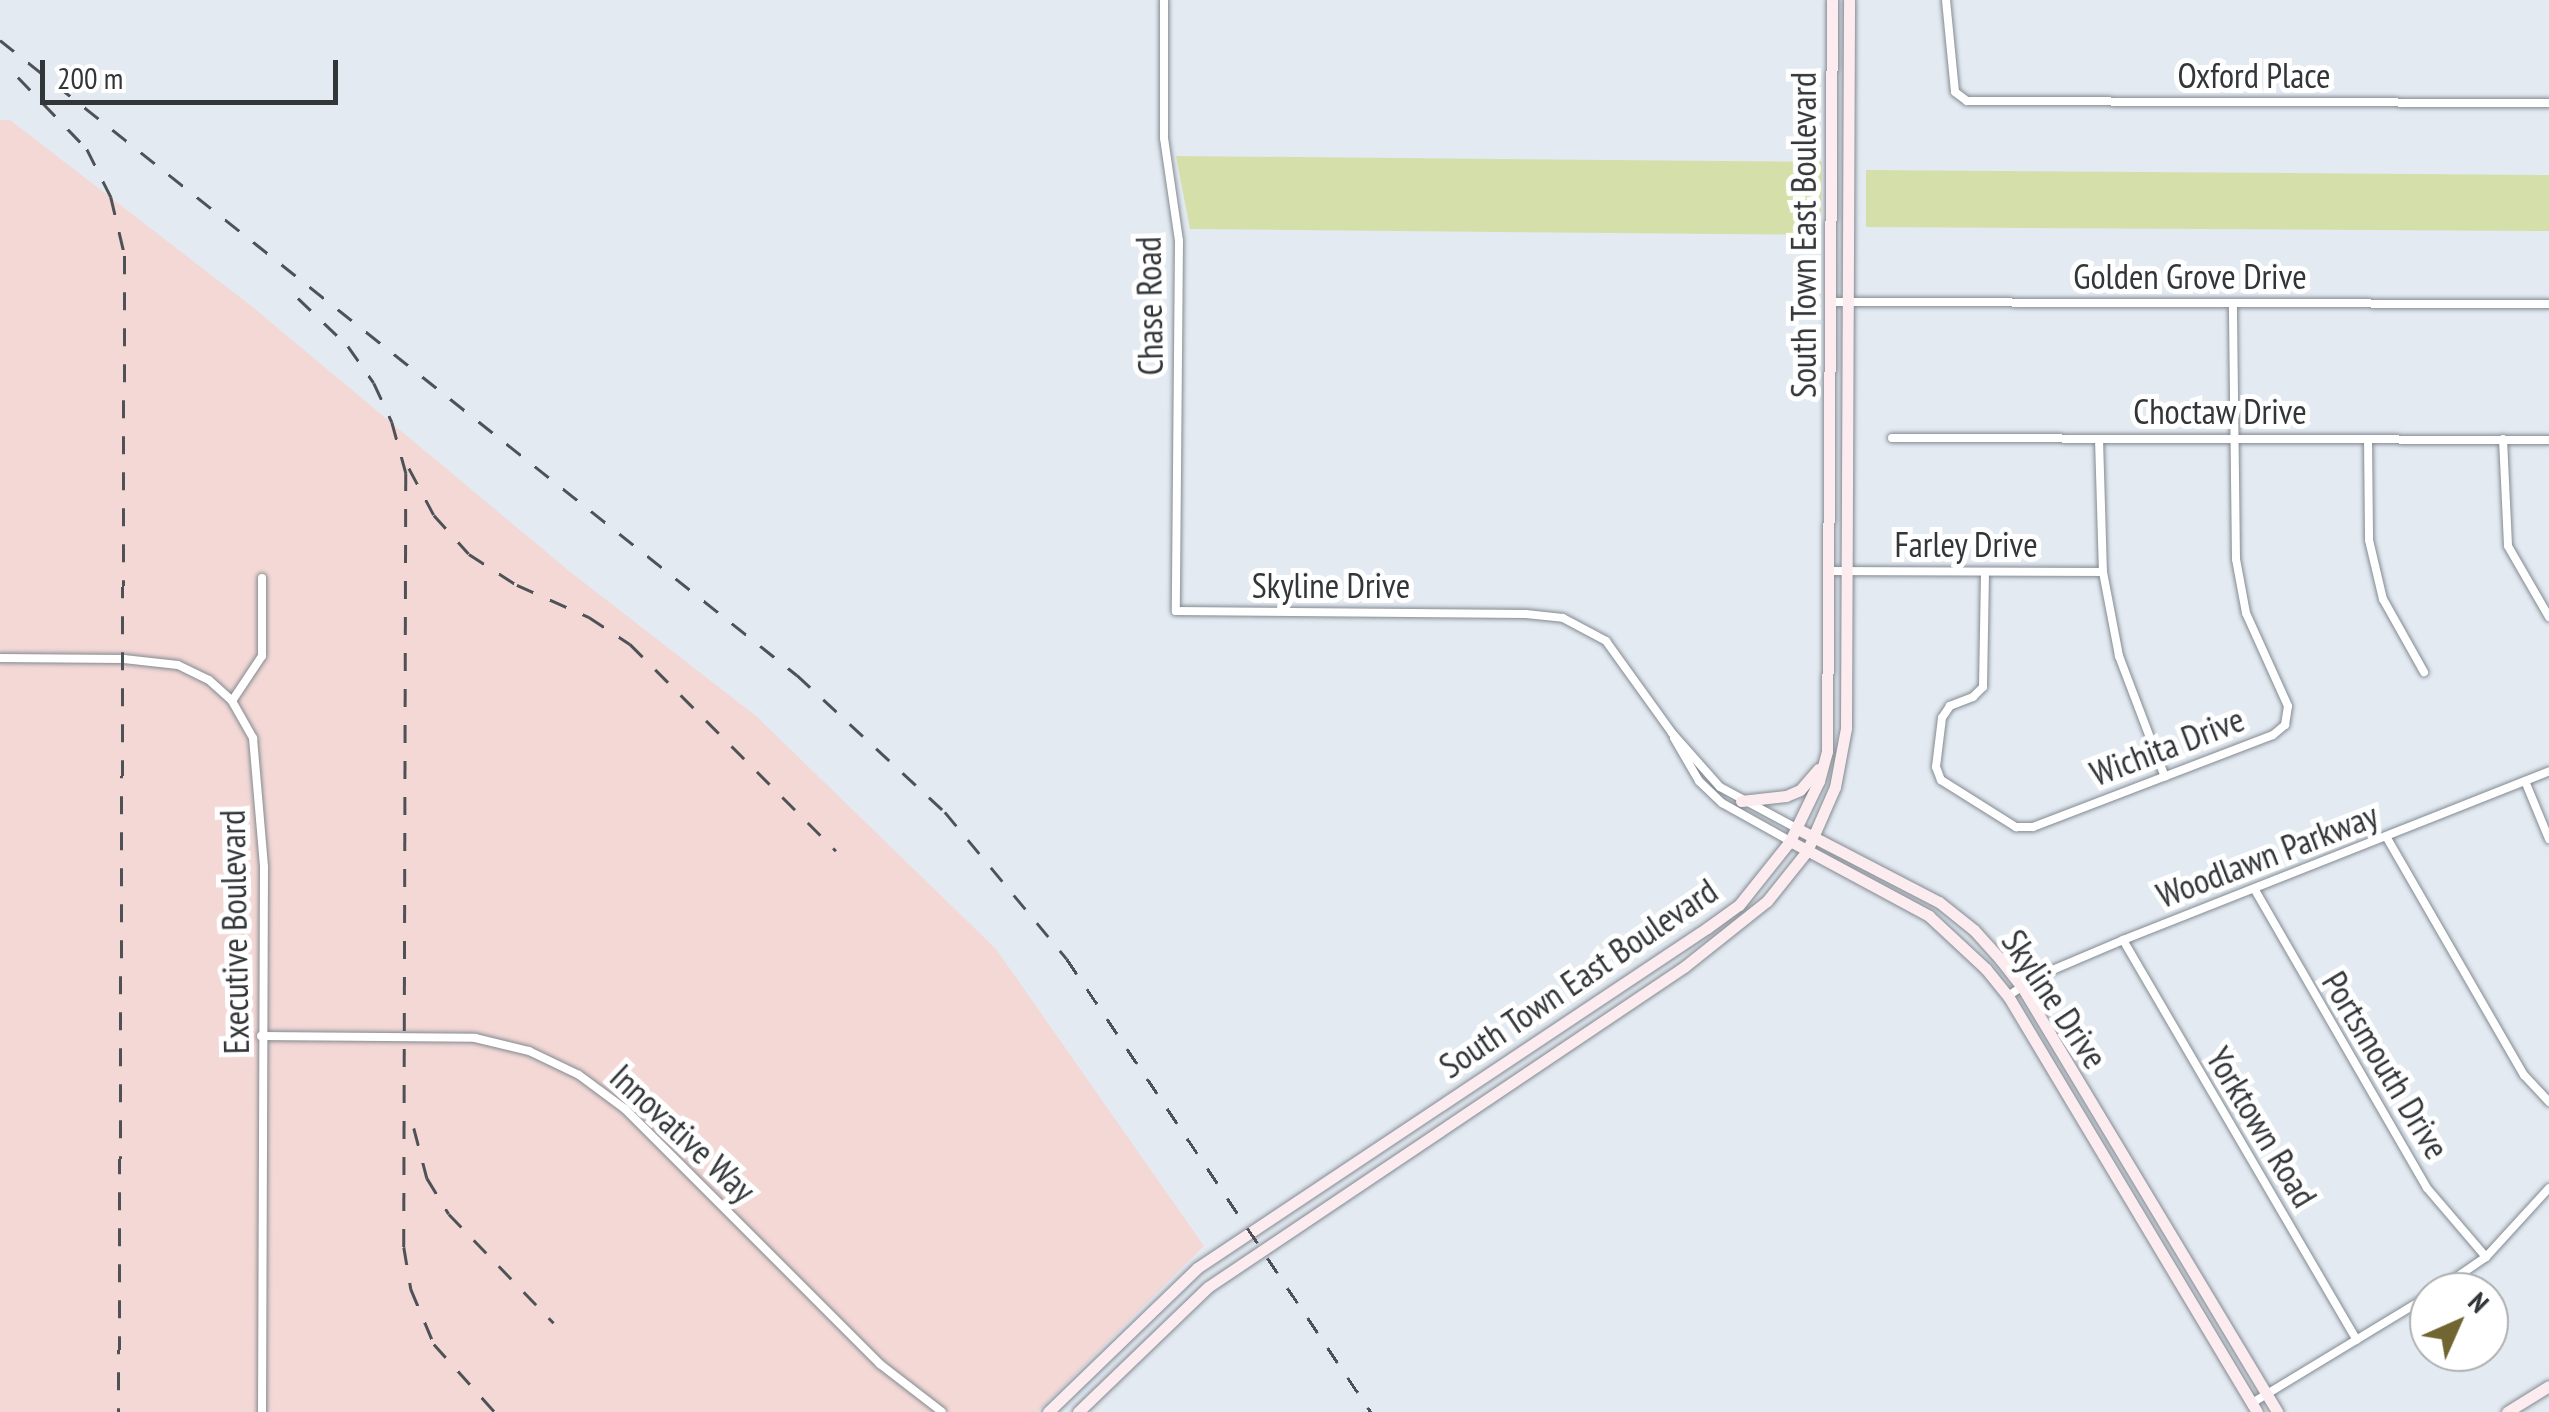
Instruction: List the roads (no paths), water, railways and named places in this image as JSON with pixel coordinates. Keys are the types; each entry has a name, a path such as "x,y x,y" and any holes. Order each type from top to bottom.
{"main road":[{"name":"South Town East Boulevard","path":"1048,1412 1196,1268 1739,904 1793,835 1824,762 1832,0"},
{"name":"South Town East Boulevard","path":"1078,1412 1236,1266 1684,967 1766,901 1807,851 1835,787 1846,728 1849,0"},
{"path":"1741,802 1786,796 1808,783 1824,762"},
{"name":"Skyline Drive","path":"1793,835 1814,838 1950,910 1974,930 2022,987 2277,1412"},
{"name":"Skyline Drive","path":"1793,835 1807,851 1929,916 1970,950 2008,996 2255,1407"},
{"path":"1105,1357 1120,1372"},
{"path":"2508,1412 2549,1386"}],"street":[{"name":"Chase Road","path":"1164,0 1164,138 1179,241 1176,612"},
{"name":"Oxford Place","path":"1946,0 1959,97 1984,101 2549,103"},
{"name":"Golden Grove Drive","path":"1831,302 2549,304"},
{"name":"Wichita Drive","path":"1985,573 1983,687 1972,697 1950,706 1942,718 1936,767 1940,780 2016,828 2033,827 2164,777 2273,735 2285,725 2288,706 2264,660 2236,559 2234,304"},
{"name":"Choctaw Drive","path":"1892,438 2549,440"},
{"path":"2099,439 2102,572 2119,656 2164,777"},
{"path":"2368,439 2369,540 2383,599 2424,672"},
{"path":"2503,440 2508,546 2549,617"},
{"name":"Farley Drive","path":"1828,571 2102,572"},
{"path":"232,701 262,656 262,578"},
{"name":"Skyline Drive","path":"1176,612 1526,614 1563,618 1606,641 1672,734 1699,782 1722,804 1793,835"},
{"name":"Executive Boulevard","path":"0,658 124,659 178,665 205,678 232,701 253,738 264,867 262,1412"},
{"name":"Skyline Drive","path":"1672,734 1720,787 1793,835"},
{"name":"Woodlawn Parkway","path":"2008,996 2123,940 2549,771"},
{"path":"2525,781 2549,839"},
{"path":"2387,838 2524,1075 2549,1102"},
{"name":"Portsmouth Drive","path":"2255,890 2427,1188 2486,1257"},
{"name":"Yorktown Road","path":"2123,940 2358,1340"},
{"name":"Innovative Way","path":"261,1036 476,1038 529,1051 579,1075 625,1109 880,1364 942,1412"},
{"path":"2464,1272 2486,1257 2549,1188"},
{"path":"2255,1407 2266,1393 2409,1308"}],"railway":[{"path":"0,40 797,675 945,812 1067,959 1371,1412"},
{"path":"18,77 87,149 111,197 125,256 119,1412"},
{"path":"298,298 348,346 374,383 392,422 406,473 404,1247 411,1289 434,1344 495,1412"},
{"path":"409,468 434,515 469,554 517,585 589,617 630,644 836,851"},
{"path":"414,1128 427,1178 449,1214 554,1323"}]}
